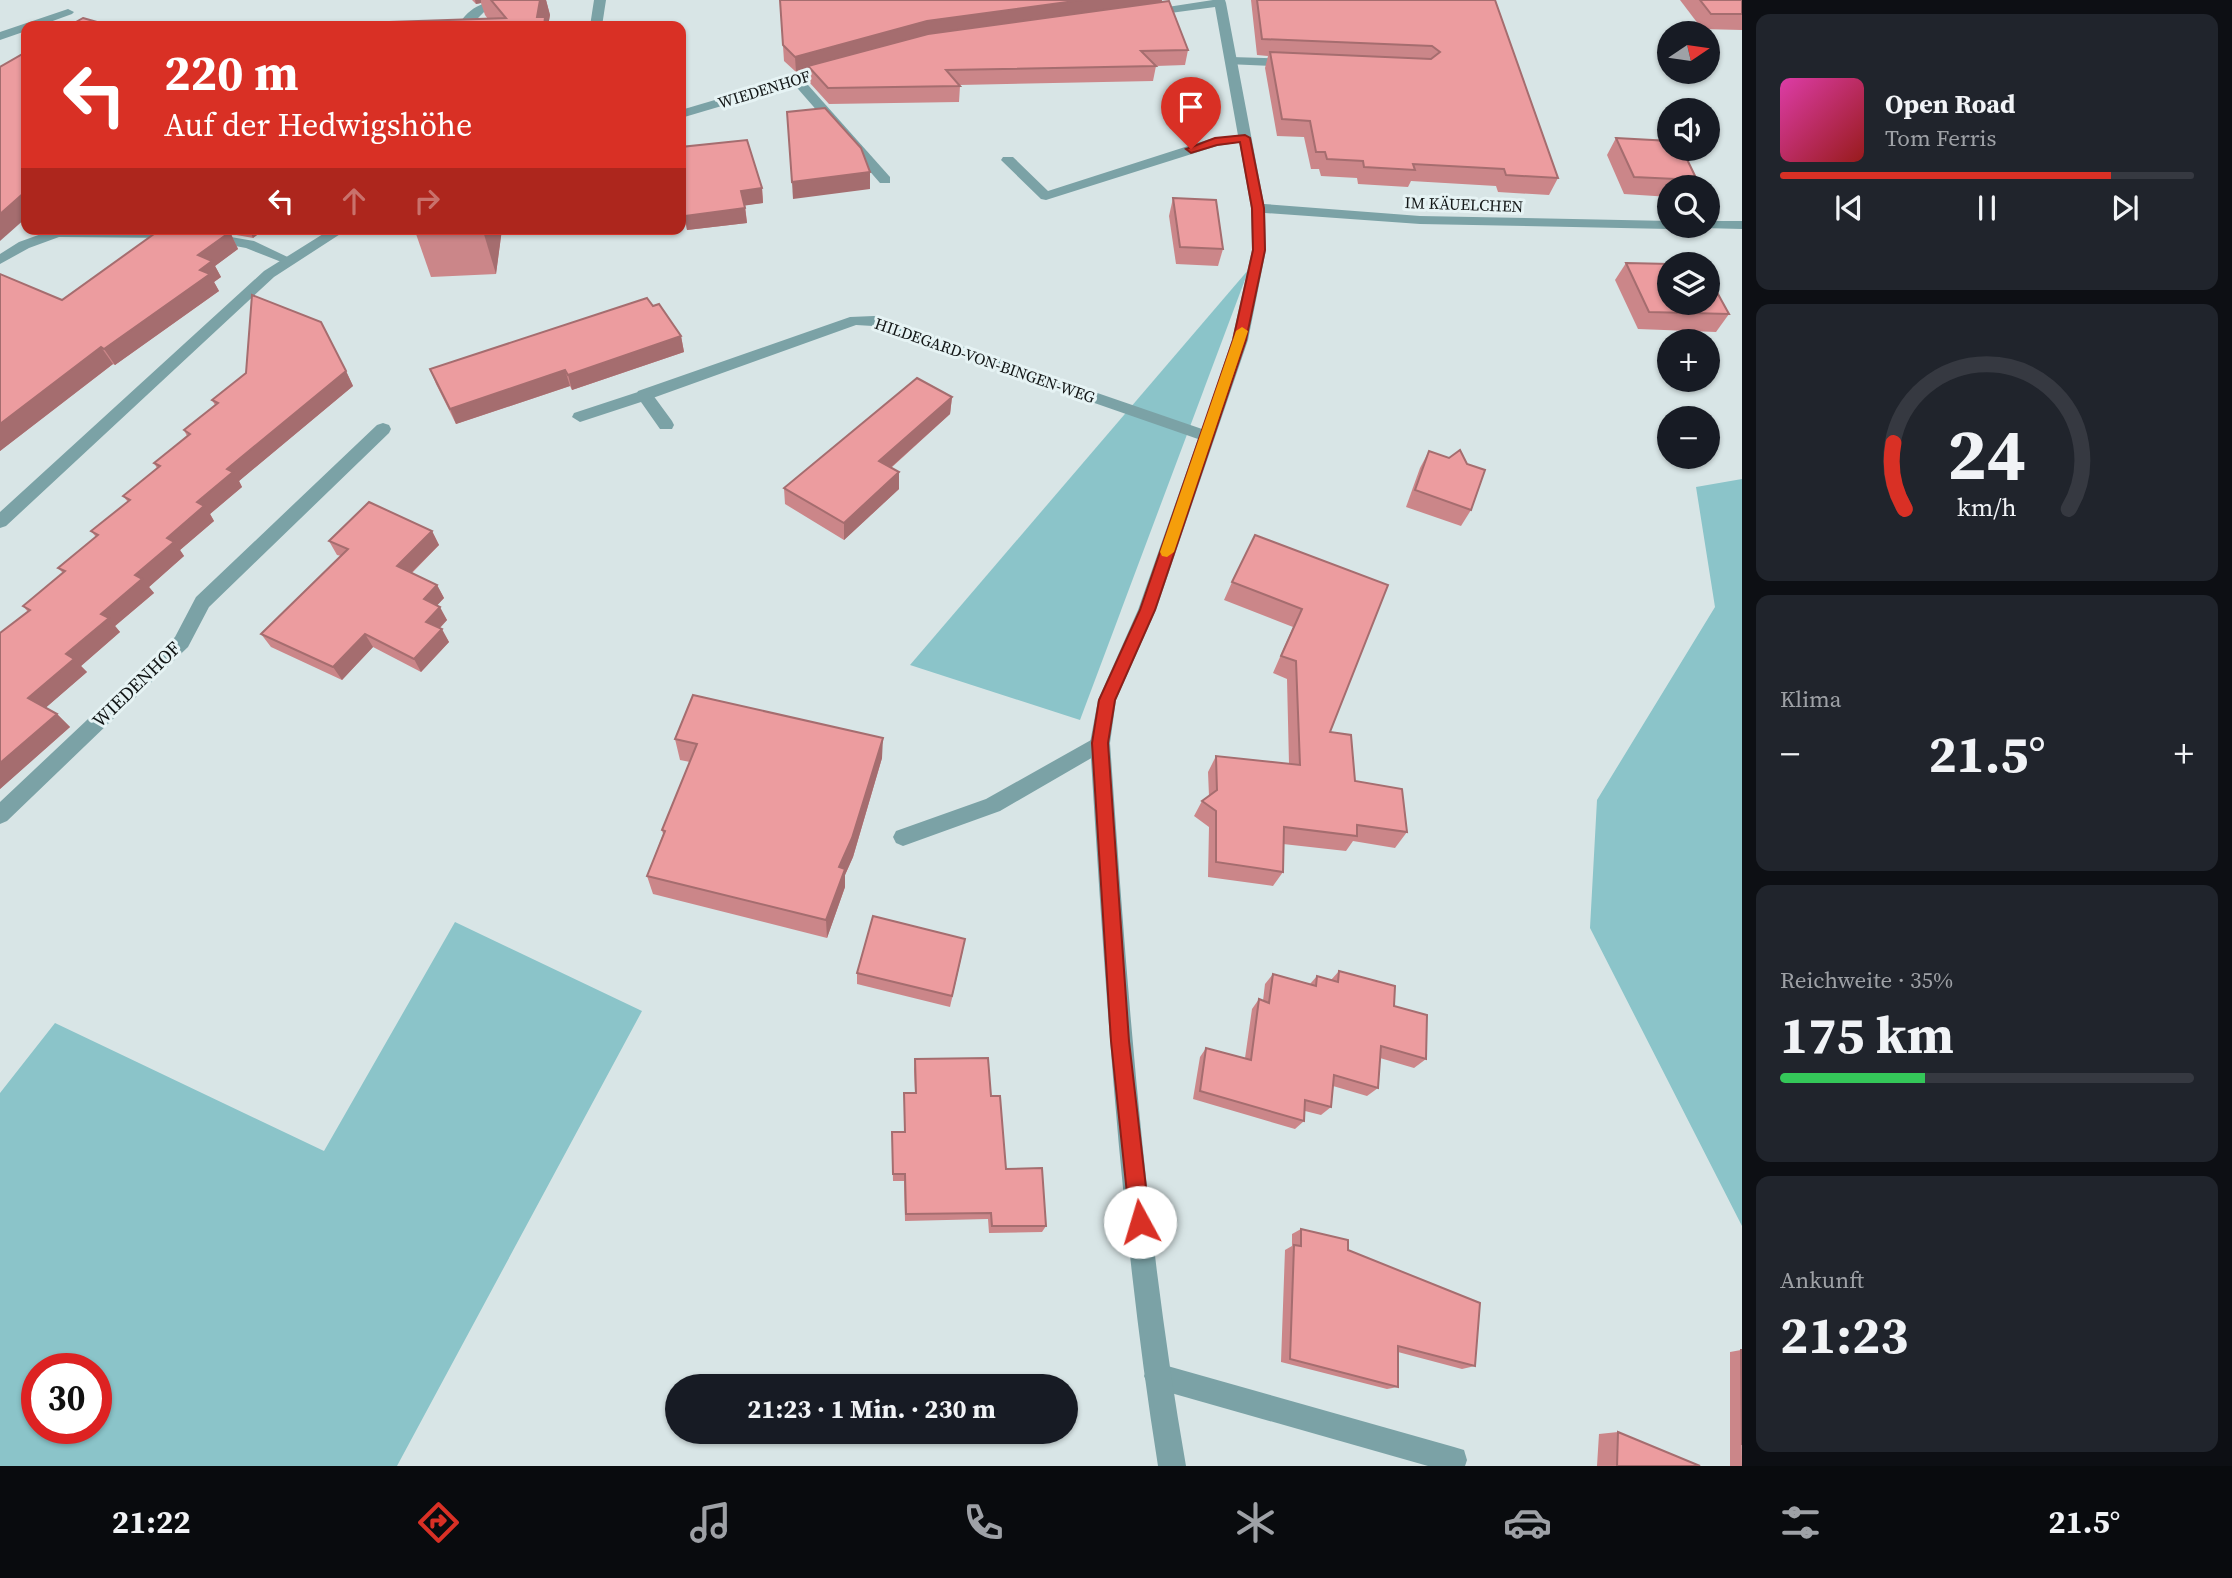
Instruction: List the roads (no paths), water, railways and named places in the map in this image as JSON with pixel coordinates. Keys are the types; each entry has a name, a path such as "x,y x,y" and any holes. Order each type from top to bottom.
{"street":[{"path":"466,21 487,3 504,0"},
{"path":"597,21 600,0"},
{"path":"1140,14 1219,2 1258,208 1259,250 1240,340 1147,610 1107,700 1100,743 1120,1041 1157,1376 1172,1466"},
{"path":"43,21 68,12"},
{"path":"0,36 21,29"},
{"path":"1231,61 1308,63"},
{"name":"WIEDENHOF","path":"686,112 840,66"},
{"path":"796,79 885,180"},
{"path":"1008,160 1046,196 1215,142 1245,138"},
{"name":"IM KÄUELCHEN","path":"1258,208 1420,220 1657,225"},
{"path":"1720,225 1742,225"},
{"path":"0,260 24,245 49,235"},
{"path":"197,235 249,244 289,261"},
{"path":"0,522 269,274 331,235"},
{"name":"HILDEGARD-VON-BINGEN-WEG","path":"580,417 855,320 874,321 899,328 1206,436"},
{"path":"644,395 666,425"},
{"name":"WIEDENHOF","path":"0,815 182,642 202,602 383,429"},
{"path":"903,837 993,804 1100,743"},
{"path":"1157,1376 1454,1460"}]}
